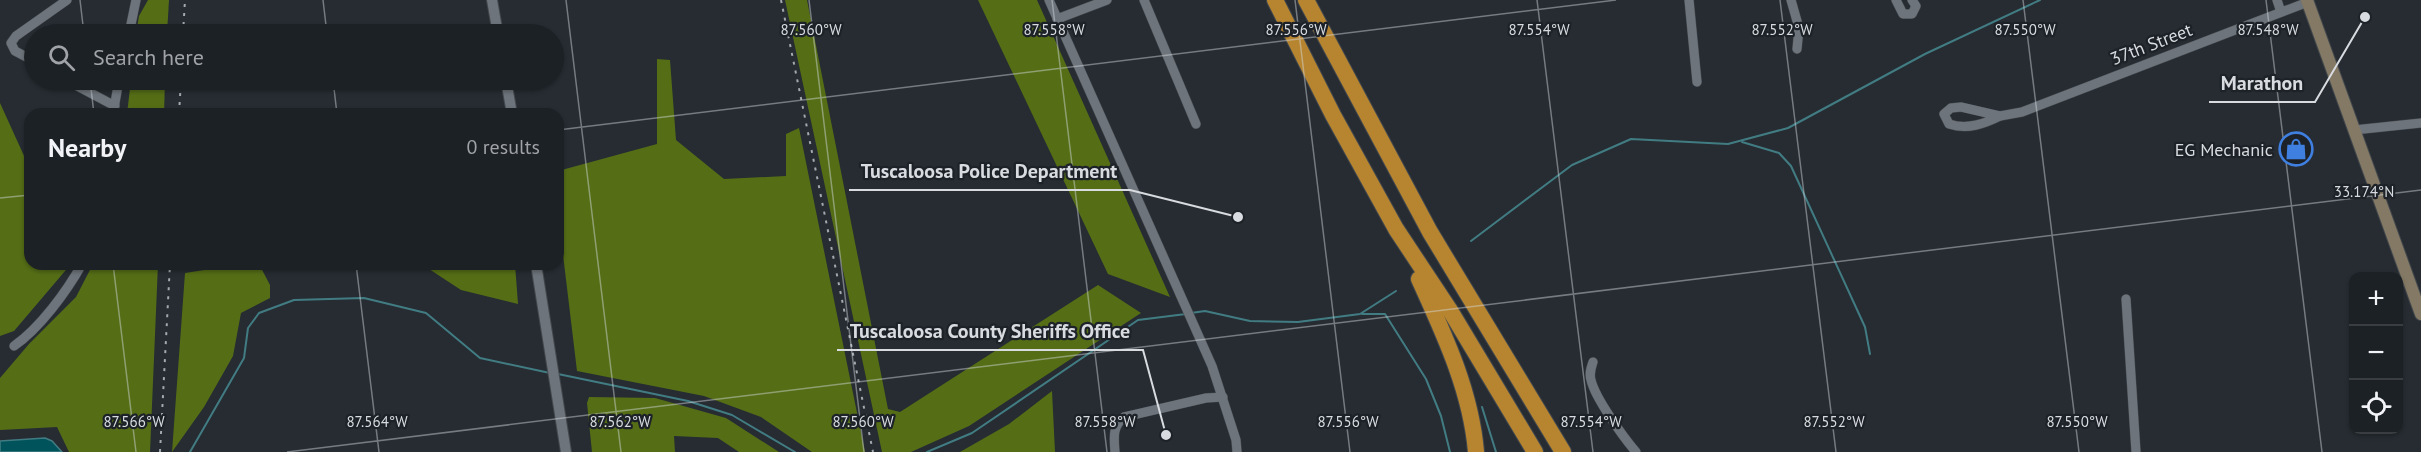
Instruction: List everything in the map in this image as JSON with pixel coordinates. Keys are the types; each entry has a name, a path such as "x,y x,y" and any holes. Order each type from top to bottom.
{"highway":[{"path":"1275,0 1333,115 1396,229 1451,312 1535,452"},
{"path":"1306,0 1430,232 1563,452"},
{"path":"1396,229 1458,370 1471,415 1476,452"},
{"path":"1534,403 1574,452"}],"main road":[{"path":"2309,1 2421,314"}],"street":[{"path":"33,24 67,0"},
{"path":"131,24 136,0"},
{"path":"492,0 496,24"},
{"path":"1049,0 1212,366 1236,440 1237,452"},
{"path":"1057,19 1107,0"},
{"path":"1144,0 1196,124"},
{"path":"1689,0 1697,82"},
{"path":"1791,0 1799,28 1797,50"},
{"path":"1896,0 1902,14 1912,15 1916,6 1912,0"},
{"path":"2277,0 2281,12"},
{"name":"37th Street","path":"2000,116 1961,107 1951,108 1944,114 1948,124 1958,127 1979,125 2000,116 2022,112 2309,1"},
{"path":"24,30 11,43 15,51 24,56"},
{"path":"82,90 111,108"},
{"path":"114,108 117,90"},
{"path":"508,90 511,108"},
{"path":"2354,130 2421,123"},
{"path":"15,346 31,332 78,270"},
{"path":"537,270 566,452"},
{"path":"2126,299 2136,452"},
{"path":"1593,362 1590,371 1591,382 1606,410 1636,452"},
{"path":"1114,452 1113,433 1118,422 1124,417 1206,398 1223,397"}],"green space":[{"path":"148,0 169,0 168,24 138,24 139,16"},
{"path":"785,0 807,0 888,409 900,412 1098,285 1141,313 969,426 911,452 882,452"},
{"path":"978,0 1037,0 1170,297 1108,274"},
{"path":"657,59 670,60 676,140 724,179 786,176 786,134 799,128 865,452 812,452 761,417 704,396 577,371 564,263 564,169 657,144"},
{"path":"130,90 165,90 164,108 128,108"},
{"path":"0,103 24,156 24,270 66,270 14,331 0,336"},
{"path":"90,270 158,270 150,452 69,452 57,427 0,430 0,378 29,344 76,297"},
{"path":"204,270 262,270 270,285 270,298 241,313 233,356 204,407 172,452 185,273"},
{"path":"431,270 515,270 518,304 461,290"},
{"path":"1052,391 1055,452 960,452 1009,424"},
{"path":"589,397 655,398 726,418 779,452 739,452 718,438 674,436 675,452 592,452 587,403"}],"water":[{"path":"45,438 52,441 62,452 0,452 0,441"}],"waterway":[{"path":"1471,241 1572,165 1631,139 1728,144 1788,128 1925,54 2040,0"},
{"path":"1742,142 1779,153 1791,166 1865,327 1870,354"},
{"path":"1191,313 1205,311 1250,321 1298,322 1360,314 1396,291"},
{"path":"190,452 244,358 248,328 259,313 294,300 364,298 426,313 480,358 550,373"},
{"path":"927,452 972,433 1138,320 1186,314"},
{"path":"1362,314 1385,314 1426,379 1441,416 1450,452"},
{"path":"558,374 688,401 732,415 795,452"},
{"path":"1482,407 1496,452"}],"railway":[{"path":"184,24 185,0"},
{"path":"781,0 873,452"},
{"path":"179,108 180,90"},
{"path":"160,452 170,270"}],"place":[{"name":"Marathon","path":"2365,17"},
{"name":"EG Mechanic","path":"2296,149"},
{"name":"Tuscaloosa Police Department","path":"1238,217"},
{"name":"Tuscaloosa County Sheriffs Office","path":"1166,435"}]}
